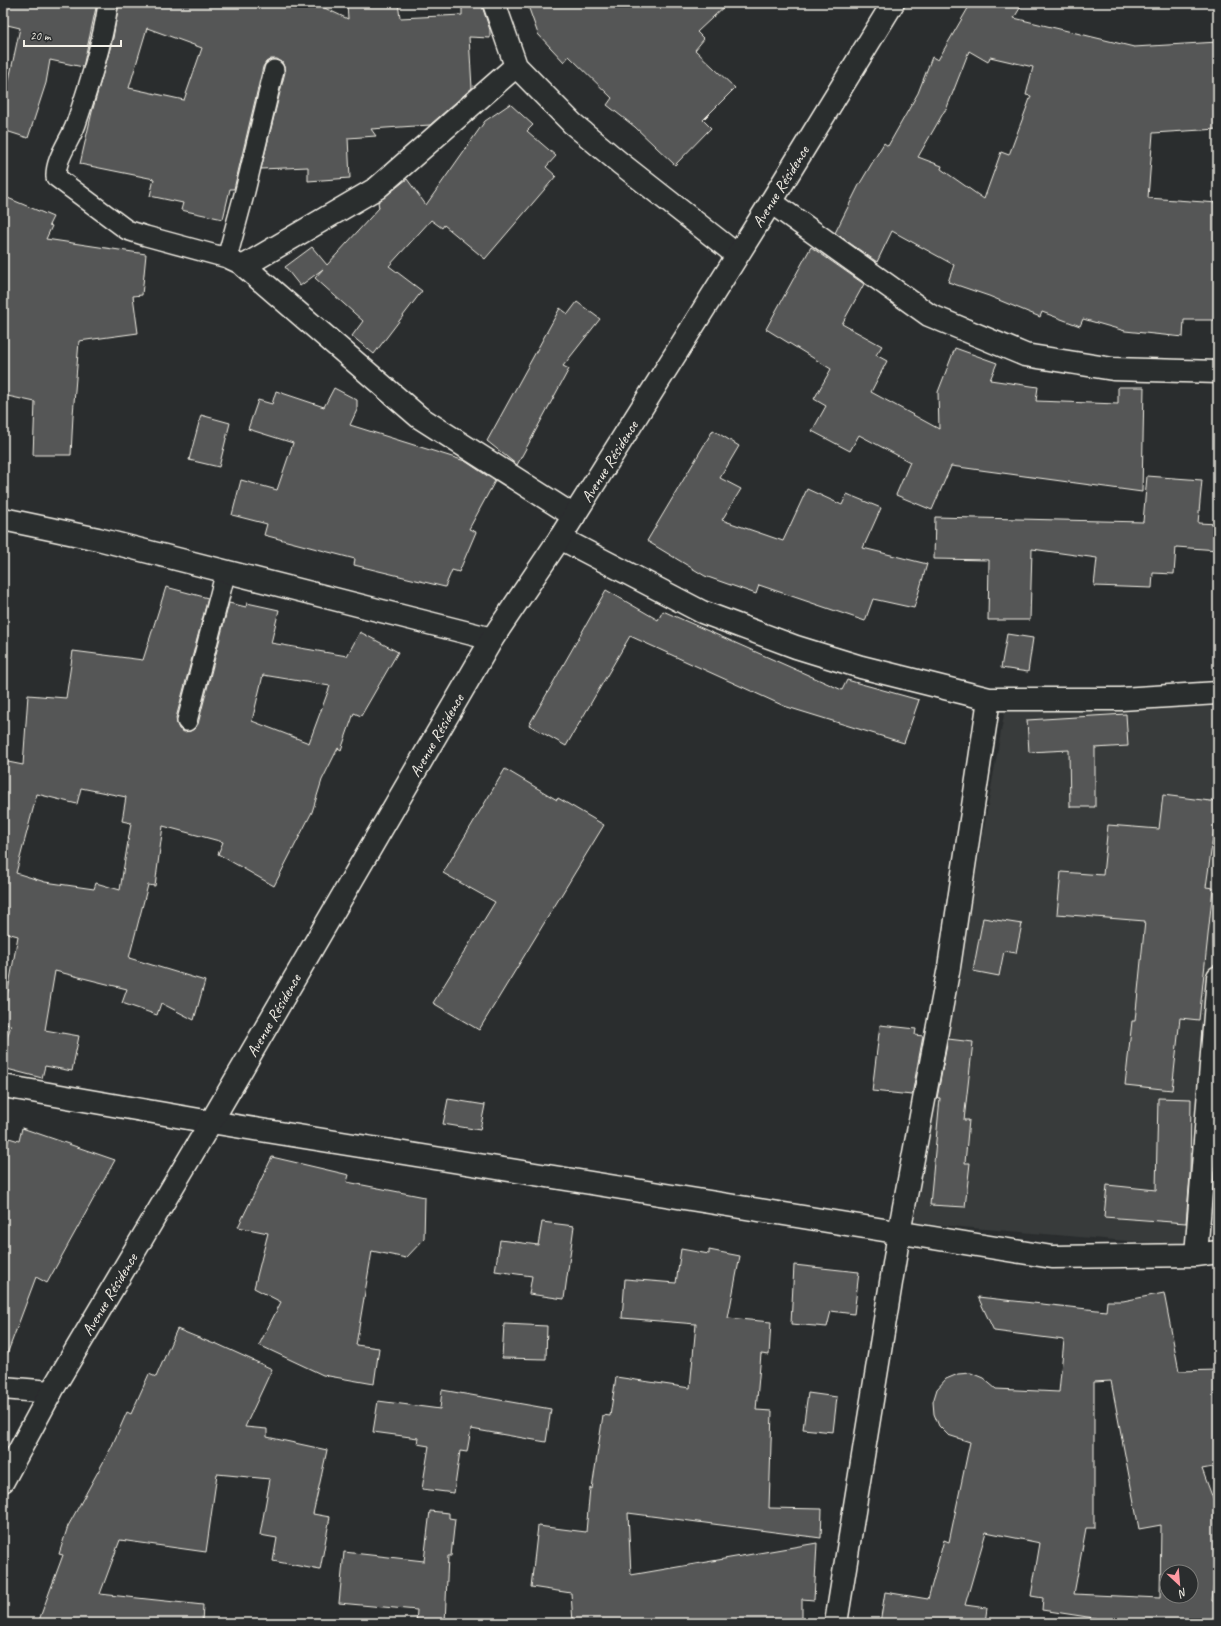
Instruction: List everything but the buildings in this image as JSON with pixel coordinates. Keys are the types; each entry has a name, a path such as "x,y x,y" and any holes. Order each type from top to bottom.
{"street":[{"path":"494,3 516,66 572,123 620,164 737,255"},
{"name":"Avenue Résidence","path":"3,1481 51,1392 211,1122 492,639 574,516 893,3"},
{"path":"516,66 377,188 235,262 419,417 574,516"},
{"path":"770,202 929,315 1025,355 1113,369 1218,372"},
{"path":"3,519 98,539 492,639"},
{"path":"560,538 702,612 789,645 861,667 990,699 1121,699 1218,693"},
{"path":"836,1623 899,1233 949,967 990,699"},
{"path":"1196,1255 1218,978"},
{"path":"3,1086 211,1122 1052,1257 1196,1255 1218,1252"},
{"path":"3,1388 51,1392"}],"lane":[{"path":"108,5 104,28 76,125 56,169 56,177 127,230 235,262 245,191 274,70"},
{"path":"187,721 226,571"}],"shaded area":[{"path":"1218,707 1218,810 1211,969 1187,1246 914,1223 1005,709"}]}
